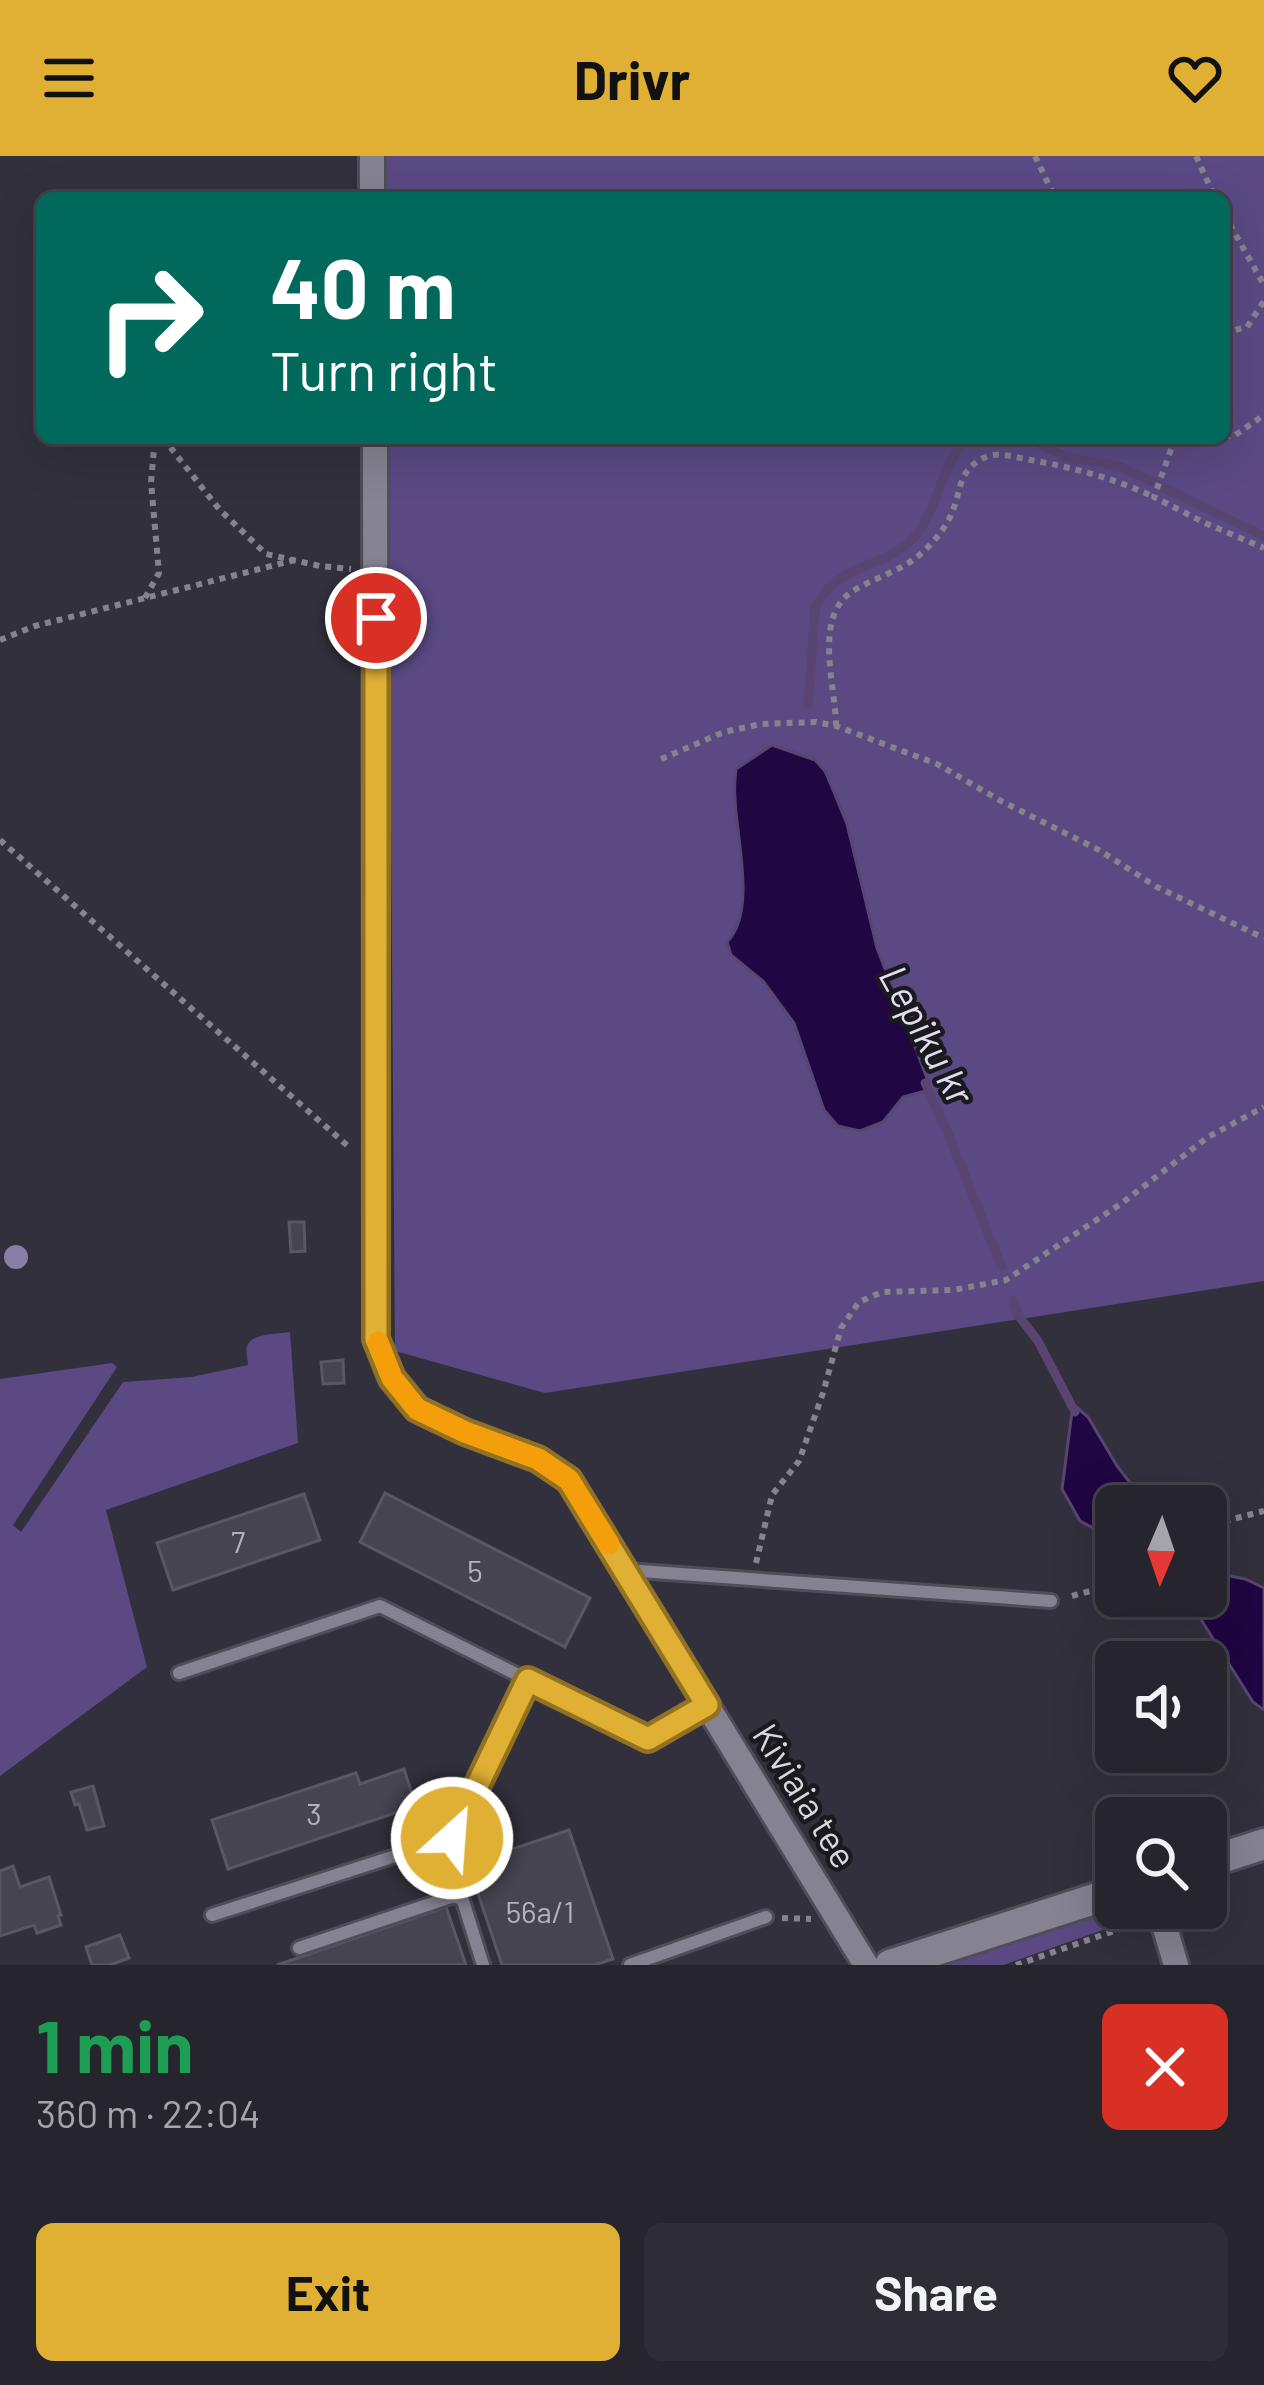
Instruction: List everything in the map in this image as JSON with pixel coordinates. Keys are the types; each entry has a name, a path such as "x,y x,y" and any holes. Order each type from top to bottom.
{"main road":[{"path":"1227,1856 1264,1844"},
{"path":"902,1963 1095,1899"}],"street":[{"path":"372,156 372,192"},
{"name":"Kiviaia tee","path":"375,444 376,1339 392,1378 417,1409 538,1459 569,1480 866,1965"},
{"path":"1165,1929 1176,1965"}],"lane":[{"path":"624,1570 1051,1601"},
{"path":"179,1673 380,1606 648,1739 707,1705"},
{"path":"212,1915 452,1838 528,1680"},
{"path":"299,1948 458,1897 483,1965"},
{"path":"630,1965 766,1917"}],"path":[{"path":"1035,156 1051,192"},
{"path":"1196,156 1212,192"},
{"path":"1230,225 1264,286"},
{"path":"1230,331 1246,327 1264,302"},
{"path":"1230,436 1264,415"},
{"path":"145,598 159,573 152,482 158,444"},
{"path":"164,444 266,554 376,572"},
{"path":"1157,488 1172,444"},
{"path":"836,727 830,639 836,608 854,590 914,560 928,547 953,510 968,470 983,458 996,454 1157,488 1205,523 1264,548"},
{"path":"0,640 35,626 295,560"},
{"path":"661,759 724,732 761,724 788,721 836,727 937,764 1099,850 1157,887 1264,938"},
{"path":"0,840 376,1171"},
{"path":"752,1580 772,1495 799,1461 841,1328 859,1302 882,1292 954,1290 1006,1280 1122,1203 1208,1137 1264,1107"},
{"path":"1227,1520 1264,1511"},
{"path":"1051,1601 1095,1589"},
{"path":"1016,1965 1112,1929"}],"shaded area":[{"path":"386,156 1264,156 1264,1281 545,1393 395,1351 388,444 1230,444 1230,192 386,192"},
{"path":"772,745 815,760 825,771 847,824 877,948 930,1086 903,1097 883,1122 860,1131 838,1126 824,1110 794,1023 763,981 731,955 727,942 736,929 743,893 736,769"},
{"path":"290,1332 298,1443 106,1510 147,1667 0,1776 0,1379 112,1363 117,1367 13,1525 21,1532 123,1382 192,1377 248,1365 250,1342 259,1336"},
{"path":"1073,1404 1088,1417 1132,1485 1095,1485 1095,1529 1080,1521 1062,1489"},
{"path":"1227,1575 1264,1588 1264,1710 1253,1702 1227,1661 1227,1641 1215,1641 1199,1617 1227,1617"},
{"path":"1095,1915 1095,1929 1105,1929 1003,1965 944,1965"}],"building":[{"path":"289,1222 304,1222 305,1251 291,1252"},
{"path":"343,1360 344,1383 323,1384 321,1362"},
{"path":"385,1493 590,1598 565,1647 360,1542"},
{"path":"304,1494 320,1540 173,1590 157,1543"},
{"path":"404,1769 416,1806 228,1869 212,1820 356,1773 360,1784"},
{"path":"93,1786 104,1826 87,1830 71,1792"},
{"path":"569,1830 613,1959 594,1965 502,1965 468,1864"},
{"path":"13,1866 20,1887 49,1877 61,1925 37,1933 34,1925 0,1936 0,1871"},
{"path":"446,1907 466,1965 277,1965"},
{"path":"120,1935 129,1958 92,1965 86,1947"}],"waterway":[{"name":"Lepiku kr","path":"808,705 815,608 835,582 889,556 914,537 963,444"},
{"name":"Lepiku kr","path":"1040,444 1066,457 1119,466 1264,536"},
{"name":"Lepiku kr","path":"925,1083 1001,1266"},
{"name":"Lepiku kr","path":"1013,1300 1075,1412"}],"slow traffic":[{"path":"378,1342 392,1378 417,1409 538,1459 569,1480 609,1544"}],"route":[{"path":"376,618 376,1339 392,1378 417,1409 538,1459 569,1480 707,1705 648,1739 528,1680 452,1838"}]}
